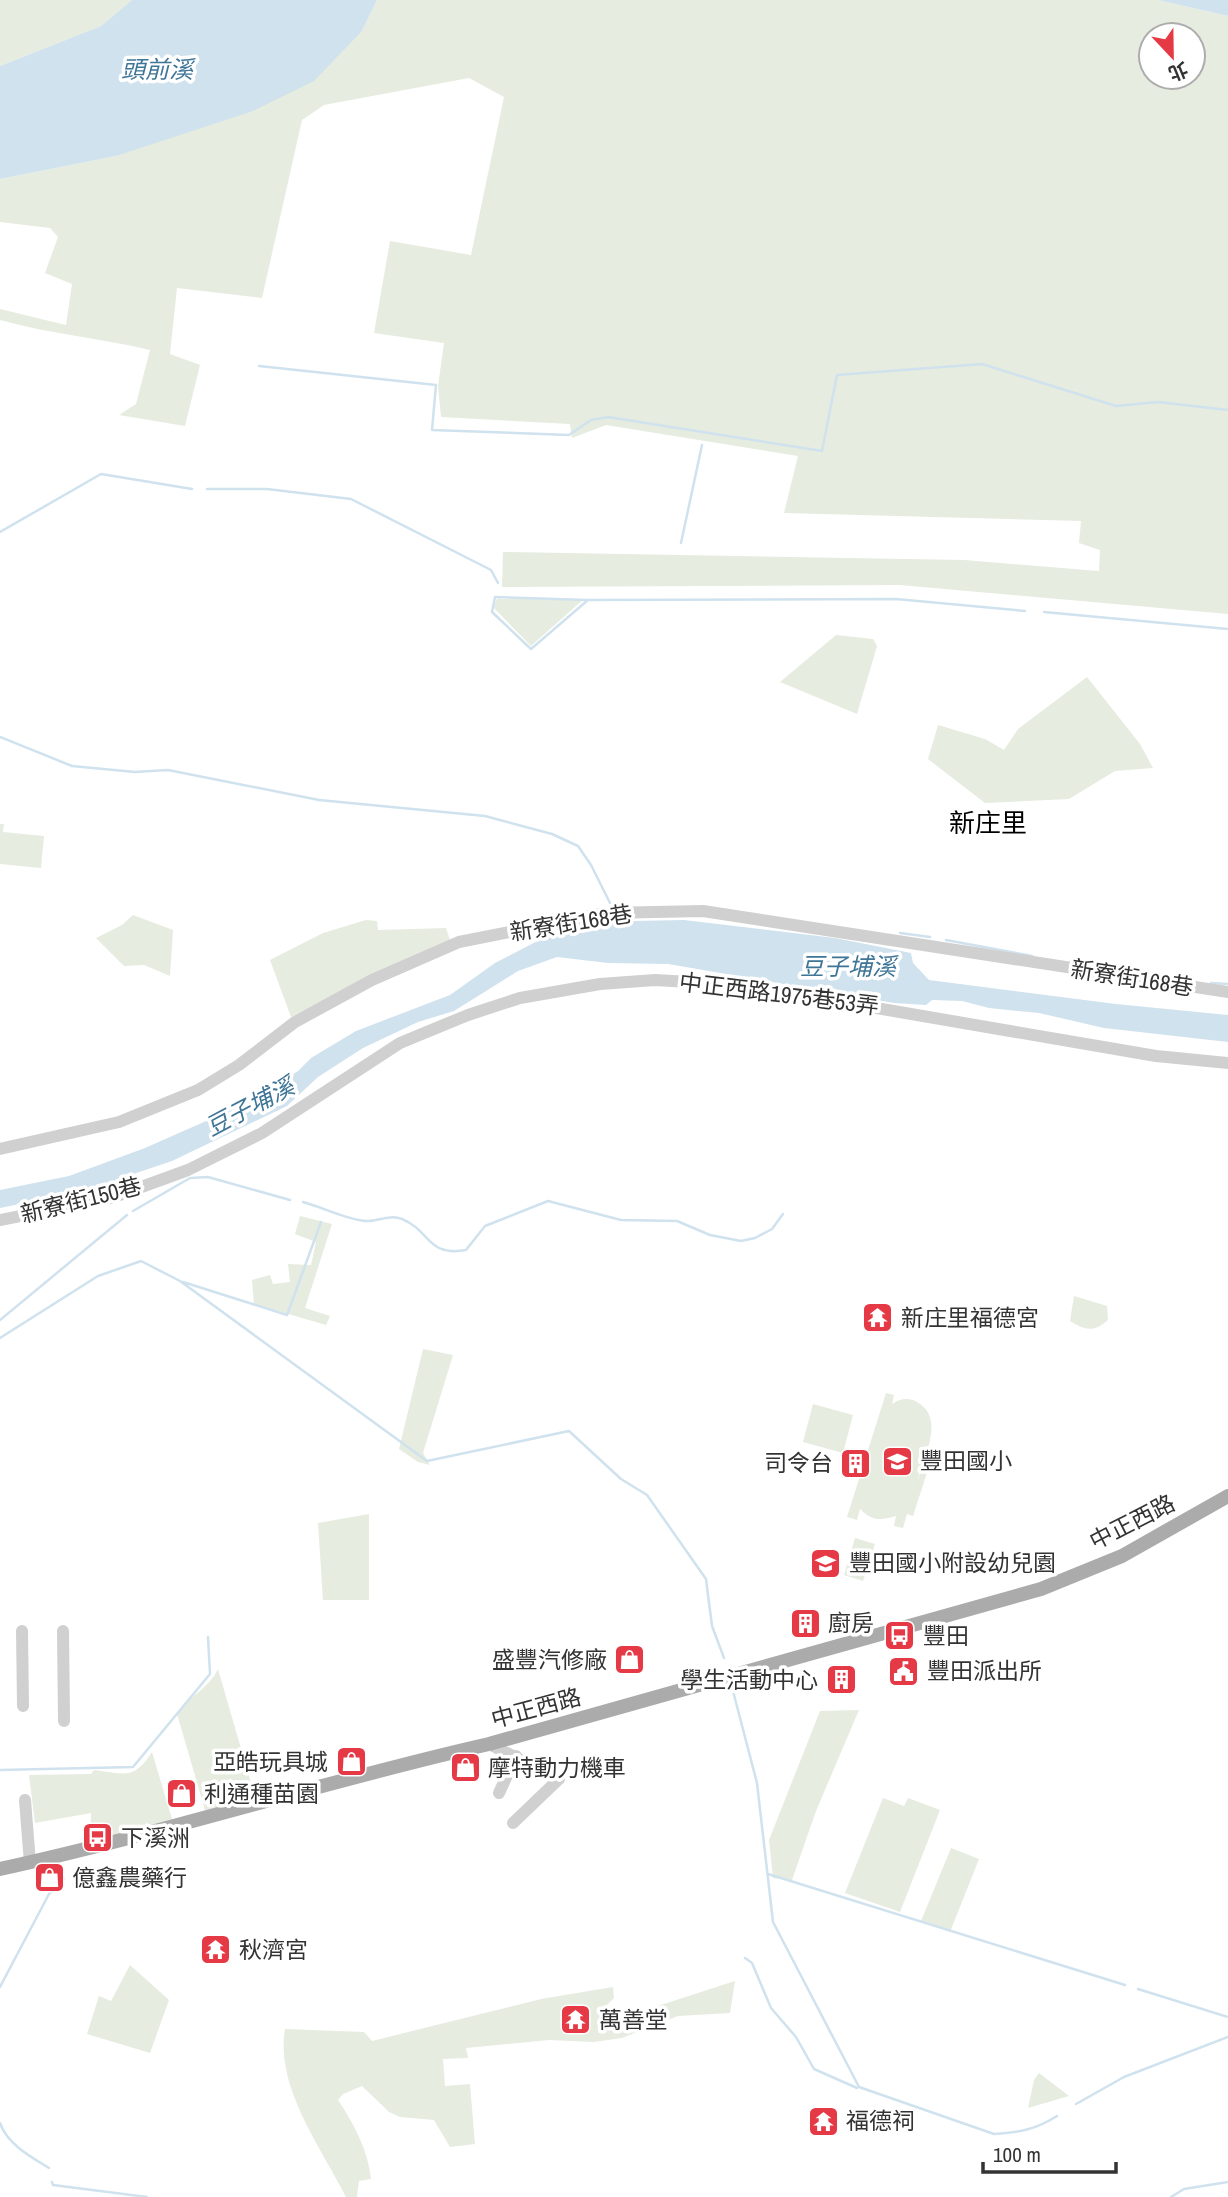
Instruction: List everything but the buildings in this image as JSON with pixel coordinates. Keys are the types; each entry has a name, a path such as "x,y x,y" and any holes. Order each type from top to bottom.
{"main road":[{"name":"中正西路","path":"0,1869 414,1761 489,1744 1041,1589 1122,1556 1228,1496"}],"street":[{"name":"新寮街168巷","path":"0,1149 118,1122 198,1090 239,1065 295,1021 372,980 459,942 606,913 704,911 1228,992"},
{"name":"中正西路1975巷53弄","path":"310,1102 400,1043 468,1015 546,991 655,980 762,988 1156,1056 1228,1063"},
{"name":"新寮街150巷","path":"0,1220 114,1197 188,1170 262,1133 310,1102"},
{"path":"22,1631 23,1706"},
{"path":"63,1631 64,1721"},
{"path":"489,1744 559,1779 513,1823"},
{"path":"499,1793 516,1756"},
{"path":"25,1800 30,1863"}],"shaded area":[{"path":"0,0 132,0 101,26 0,66"},
{"path":"377,0 1158,0 1228,16 1228,614 900,585 502,587 503,552 964,560 1099,571 1100,550 1079,543 1081,521 784,513 798,456 606,425 572,438 570,424 441,417 438,386 444,343 374,333 390,241 471,255 504,97 469,78 324,105 302,120 262,298 177,288 170,354 200,365 185,426 119,415 136,404 150,350 0,320 0,309 66,325 72,284 45,273 58,237 50,228 0,222 0,179 116,156 362,31"},
{"path":"497,599 584,599 531,646 493,607"},
{"path":"836,635 873,639 877,646 857,714 780,682"},
{"path":"1087,677 1140,744 1153,768 1115,771 1069,799 985,803 928,759 938,725 985,739 1004,750 1018,729"},
{"path":"0,824 4,824 3,832 44,836 41,868 0,864"},
{"path":"133,915 173,930 170,976 144,965 124,966 96,938 122,925"},
{"path":"366,920 377,921 378,930 446,928 450,940 378,972 291,1017 270,960 323,933"},
{"path":"300,1216 332,1224 305,1308 330,1316 326,1325 254,1304 252,1280 270,1275 273,1284 290,1282 288,1264 311,1265 316,1242 295,1234"},
{"path":"1074,1296 1107,1306 1108,1320 1089,1329 1070,1321"},
{"path":"423,1349 453,1355 423,1453 430,1465 418,1462 399,1449"},
{"path":"886,1393 894,1395 892,1404 904,1399 917,1402 926,1409 932,1428 917,1482 926,1455 932,1457 913,1516 907,1514 903,1528 894,1526 896,1516 877,1519 860,1509 857,1520 847,1517"},
{"path":"813,1404 853,1415 843,1453 803,1442"},
{"path":"369,1514 369,1600 323,1600 318,1523"},
{"path":"855,1538 875,1544 863,1581 844,1575"},
{"path":"218,1669 255,1797 205,1810 177,1714 209,1682"},
{"path":"859,1710 816,1811 792,1880 773,1878 769,1840 820,1711"},
{"path":"152,1752 172,1819 90,1841 91,1813 35,1823 29,1775 91,1774 94,1770 128,1773 140,1767"},
{"path":"883,1798 904,1806 908,1798 940,1810 900,1912 845,1893"},
{"path":"951,1848 979,1859 950,1932 921,1921"},
{"path":"130,1965 169,2000 150,2053 87,2034 99,1996 111,2001"},
{"path":"735,1981 730,2013 678,2016 622,2038 594,2042 549,2040 466,2048 468,2058 443,2059 445,2086 470,2084 475,2144 450,2147 434,2120 400,2117 389,2112 362,2086 343,2094 338,2100 359,2138 371,2179 359,2181 357,2197 346,2197 302,2116 287,2073 285,2029 364,2032 372,2041 541,1999 613,1987 614,1998 601,2011 609,2027 633,2014"},
{"path":"1039,2073 1069,2096 1028,2108 1034,2080"}],"water":[{"name":"頭前溪","path":"132,0 377,0 362,31 314,81 253,111 116,156 0,179 0,66 101,26"},
{"path":"1158,0 1228,0 1228,16"},
{"name":"豆子埔溪","path":"684,920 835,938 911,953 913,963 929,980 1228,1015 1228,1042 1104,1028 1039,1013 989,1008 962,1001 932,1000 926,1005 894,1003 668,964 608,963 557,957 518,971 454,1011 418,1022 363,1048 318,1077 287,1106 172,1161 83,1191 0,1208 0,1190 69,1176 145,1148 258,1098 298,1071 311,1058 356,1031 450,995 495,963 555,932 634,921"}],"waterway":[{"path":"259,366 436,385 432,430 569,435 591,420 608,417 822,451 837,375 982,364 1116,406 1158,402 1228,410"},
{"path":"681,543 702,445"},
{"path":"0,532 101,474 192,489"},
{"path":"207,489 267,489 351,499 491,570 498,583"},
{"path":"588,600 531,649 492,612 495,597 588,600 896,599 1025,611"},
{"path":"1044,612 1228,629"},
{"path":"0,737 72,766 135,772 168,770 319,800 485,816 552,834 578,846 610,903"},
{"path":"900,933 930,937"},
{"path":"946,940 1032,956"},
{"path":"1211,983 1228,984"},
{"path":"133,1211 190,1178 208,1177 290,1200"},
{"path":"303,1202 357,1220 370,1221 392,1217 402,1219 436,1246 453,1251 466,1250 485,1226 548,1201 621,1220 677,1221 710,1235 741,1241 755,1238 772,1229 783,1214"},
{"path":"0,1320 127,1215"},
{"path":"183,1282 287,1315 321,1222"},
{"path":"0,1338 98,1276 141,1261 180,1281 427,1461 569,1431 621,1479 647,1495 706,1579 712,1626 724,1658"},
{"path":"0,1770 133,1767 210,1674 208,1637"},
{"path":"733,1691 757,1783 773,1922 859,2087 994,2134 1027,2130 1057,2116"},
{"path":"768,1874 1125,1985"},
{"path":"0,1987 49,1894 64,1879"},
{"path":"745,1958 752,1963 771,2008 796,2037 814,2069 857,2088"},
{"path":"1138,1989 1228,2017"},
{"path":"1076,2104 1124,2077 1228,2037"},
{"path":"0,2123 14,2144 49,2168"},
{"path":"52,2182 53,2185 147,2197"},
{"path":"1171,2197 1184,2189 1228,2182"}],"place":[{"name":"新庄里福德宮","path":"878,1318"},
{"name":"豐田國小","path":"897,1461"},
{"name":"司令台","path":"856,1463"},
{"name":"豐田國小附設幼兒園","path":"826,1563"},
{"name":"廚房","path":"805,1623"},
{"name":"豐田","path":"900,1636"},
{"name":"盛豐汽修廠","path":"630,1660"},
{"name":"豐田派出所","path":"904,1671"},
{"name":"學生活動中心","path":"841,1680"},
{"name":"亞皓玩具城","path":"351,1762"},
{"name":"摩特動力機車","path":"465,1768"},
{"name":"利通種苗園","path":"181,1794"},
{"name":"下溪洲","path":"98,1838"},
{"name":"億鑫農藥行","path":"49,1878"},
{"name":"秋濟宮","path":"216,1950"},
{"name":"萬善堂","path":"576,2020"},
{"name":"福德祠","path":"823,2121"}],"district":[{"name":"新庄里","path":"988,823"}]}
